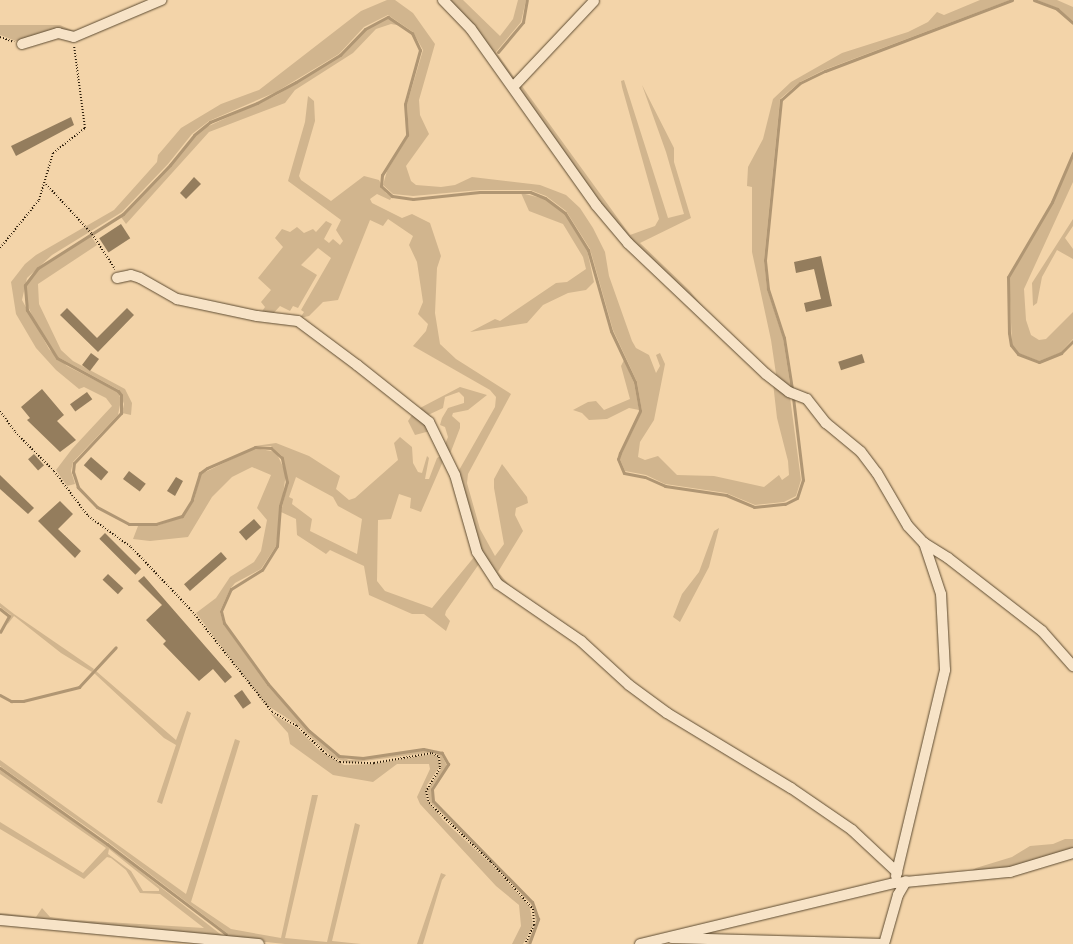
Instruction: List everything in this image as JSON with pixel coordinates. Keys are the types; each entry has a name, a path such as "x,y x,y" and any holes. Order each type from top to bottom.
{"street":[{"path":"22,44 58,33 74,37 161,0"},
{"path":"443,0 471,29 612,226 661,276 766,374 789,392 806,399 826,423 861,452 877,473 908,526 924,543 948,558 1042,630 1073,666"},
{"path":"513,87 594,1"},
{"path":"120,276 140,278 177,299 257,316 298,321 402,400 430,422 456,475 477,552 498,584 581,641 629,685 658,706 852,830 897,872"},
{"path":"895,883 945,670 941,594 924,543"},
{"path":"640,944 895,883 1004,873 1073,853"},
{"path":"669,936 675,940 706,942 870,941 884,944 898,895 906,881"},
{"path":"0,920 259,944"}],"path":[{"path":"0,37 22,44"},
{"path":"0,248 39,200 46,184 54,153 83,132 86,125 74,37"},
{"path":"46,184 92,234 120,276"},
{"path":"0,410 15,432 54,471 88,516 131,547 192,610 272,712 297,726 326,754 340,762 374,763 432,753 440,757 440,768 426,791 429,802 491,862 533,909 534,925 524,944"}],"shaded area":[{"path":"387,0 395,0 413,13 435,44 419,100 420,115 429,134 406,166 411,181 416,185 441,187 455,185 472,177 540,185 566,195 580,208 593,228 605,252 609,276 632,341 636,348 649,355 656,373 660,366 656,355 660,353 665,364 654,420 640,442 638,457 645,460 658,456 677,475 714,476 764,487 779,475 782,480 789,475 788,461 777,418 773,383 790,397 801,480 796,496 784,502 755,505 726,493 665,484 646,475 625,471 620,459 642,411 637,382 613,330 590,249 566,211 546,196 530,190 480,190 413,196 393,194 383,185 387,171 409,135 407,104 423,50 413,32 388,15 364,27 339,54 276,92 209,121 192,134 168,164 122,212 52,255 27,278 22,300 49,349 67,366 118,392 121,400 118,415 73,462 71,471 75,484 67,486 56,470 72,449 112,406 106,398 84,387 79,389 56,370 36,348 16,314 11,282 25,264 36,255 114,210 157,162 158,155 181,128 221,104 259,90 361,11"},
{"path":"448,0 463,0 500,36 513,19 518,0 526,0 521,22 496,52 516,80 514,82"},
{"path":"980,0 1010,0 824,70 800,82 780,99 764,260 767,289 783,338 791,390 772,376 776,374 771,340 752,252 752,187 747,186 748,167 763,139 773,99 791,82 842,53 908,32 928,22 937,12 944,15"},
{"path":"1037,0 1057,0 1073,7 1073,21 1057,8"},
{"path":"388,18 402,26 391,24 376,29 353,53 295,90 285,103 209,132 126,224 121,217 202,129 277,95 341,56 366,30"},
{"path":"0,25 60,25 78,33 21,43 0,35"},
{"path":"624,80 668,218 684,214 666,152 642,85 674,148 674,162 691,218 640,243 689,290 714,320 621,232 516,85 519,82 630,235 655,226 659,219 622,87 621,81"},
{"path":"308,96 314,101 315,121 299,176 301,180 331,201 364,176 379,180 386,193 392,197 390,200 377,194 370,199 372,203 402,218 412,214 430,223 441,256 437,268 435,313 440,344 456,359 511,394 468,474 467,483 480,529 495,556 504,544 494,488 494,479 502,464 527,497 528,503 516,508 515,515 523,531 498,572 516,593 504,585 485,563 458,472 495,407 496,397 490,390 413,346 426,331 428,324 418,314 423,302 417,262 409,245 413,236 388,219 383,226 370,220 338,300 323,302 309,316 300,318 304,312 301,310 331,258 318,248 301,265 317,275 298,308 293,306 290,311 280,306 271,316 261,313 265,307 261,302 271,290 258,278 283,247 275,238 282,229 290,232 297,227 304,233 313,229 316,232 326,221 332,224 324,239 329,243 333,239 340,245 343,241 336,230 341,220 288,181 305,122"},
{"path":"1073,154 1073,182 1024,289 1026,320 1031,335 1039,340 1046,339 1073,312 1073,339 1060,353 1039,361 1018,353 1012,345 1009,277 1052,203"},
{"path":"521,193 545,199 564,213 587,250 594,282 586,290 568,293 543,305 527,323 470,332 495,319 500,321 556,283 567,282 586,269 583,257 563,224 529,211"},
{"path":"1073,219 1073,226 1065,238 1073,249 1073,259 1057,250 1042,277 1037,303 1033,306 1032,283"},
{"path":"91,236 97,245 38,284 39,304 61,350 73,361 125,389 132,403 131,415 122,413 124,404 119,390 58,357 37,327 25,299 26,286 39,268"},
{"path":"624,360 634,383 639,410 629,408 607,419 589,420 582,413 573,410 588,402 596,401 604,410 630,399 621,366"},
{"path":"460,387 487,395 468,410 453,413 452,416 460,423 460,428 450,454 445,444 448,437 445,427 440,425 448,408 464,403 464,397 459,392 445,397 443,408 428,415 420,408"},
{"path":"414,412 430,431 415,435 408,421"},
{"path":"400,437 412,447 413,463 418,472 422,473 427,456 429,458 425,479 429,479 437,458 442,455 444,459 421,512 410,508 411,498 399,494 391,519 378,520 377,581 385,591 432,608 475,556 479,564 446,611 445,615 450,621 446,631 424,614 412,614 369,595 364,566 330,550 326,554 297,535 296,519 281,512 288,482 283,457 271,446 255,446 276,443 309,456 340,476 336,489 349,500 355,498 398,460 394,443","holes":["296,477 333,497 338,506 362,519 357,554 310,531 312,519 292,504 293,499 289,497"]},
{"path":"255,448 276,452 286,473 276,546 261,569 235,583 230,589 220,611 223,623 267,685 308,731 335,755 349,760 422,750 441,753 447,766 431,789 433,801 532,902 537,912 537,925 528,944 526,944 536,925 534,908 492,862 430,802 427,791 441,769 440,756 433,752 349,763 332,757 298,725 265,704 196,613 216,598 230,577 254,562 261,551 267,520 257,508 271,475 252,467 232,477 212,497 188,537 150,541 133,539 138,526 156,526 183,517 194,500 201,474"},
{"path":"719,528 709,567 680,622 673,617 682,594 699,572 714,531"},
{"path":"0,603 94,669 92,672 61,653 14,616 7,625 11,615 0,607"},
{"path":"96,671 176,740 187,711 191,713 162,804 157,802 176,745 164,738 94,673"},
{"path":"270,713 297,728 320,751 344,765 373,764 433,754 438,757 440,766 427,785 426,798 443,820 490,863 530,907 533,926 523,944 512,944 521,926 519,905 496,886 420,804 417,797 430,769 429,764 397,764 373,782 333,775 290,744 288,733"},
{"path":"235,739 240,741 191,902 231,929 281,938 312,795 318,795 285,938 327,942 355,823 360,825 332,941 361,944 285,944 227,938 227,933 108,842 0,766 0,760 186,894"},
{"path":"0,770 107,845 224,937 0,917 0,913 36,917 42,908 50,917 74,920 204,928 160,894 140,893 126,870 111,858 107,857 84,879 0,829 0,822 83,873 106,848 0,774","holes":["109,849 159,889 159,891 143,891 131,871 108,854"]},
{"path":"1065,839 1073,839 1073,850 1008,869 966,874 976,868 1012,857 1030,846 1053,844"},
{"path":"441,873 446,875 442,880 423,944 417,944"}],"building":[{"path":"71,117 74,125 16,156 11,146"},
{"path":"194,177 201,184 186,199 180,193"},
{"path":"121,224 130,238 108,252 99,238"},
{"path":"821,256 832,306 806,312 804,303 821,299 814,269 796,273 794,262"},
{"path":"67,308 97,338 127,308 134,315 98,352 60,315"},
{"path":"91,353 99,359 90,371 82,365"},
{"path":"862,354 865,363 841,370 838,362"},
{"path":"42,389 64,415 57,421 76,440 60,452 27,420 30,418 21,407"},
{"path":"87,392 92,399 75,412 70,404"},
{"path":"34,454 44,465 38,471 28,459"},
{"path":"91,457 108,472 101,480 84,465"},
{"path":"129,471 146,484 140,492 123,479"},
{"path":"0,475 34,508 28,514 0,489"},
{"path":"176,477 183,481 175,496 167,491"},
{"path":"60,501 73,514 58,529 81,551 75,558 38,521"},
{"path":"254,519 261,527 246,540 239,532"},
{"path":"105,533 141,569 135,575 99,539"},
{"path":"221,552 227,559 190,591 184,584"},
{"path":"108,574 123,588 118,594 103,580"},
{"path":"144,576 232,677 225,683 213,669 199,681 163,644 166,641 146,620 162,605 138,581"},
{"path":"242,690 251,703 243,709 234,696"}],"waterway":[{"path":"498,52 523,22 527,0"},
{"path":"792,389 784,338 768,289 765,260 781,100 800,83 825,71 1012,0"},
{"path":"1034,0 1057,9 1073,23"},
{"path":"529,944 538,919 532,902 433,801 432,789 448,764 442,753 423,749 363,758 339,756 309,731 268,684 224,623 221,611 231,589 262,570 277,546 280,506 287,482 282,458 271,448 255,447 207,468 200,473 192,500 182,516 156,524 129,524 97,507 78,487 73,472 74,463 121,413 121,395 118,391 57,358 27,310 25,285 38,268 123,214 170,165 194,135 210,122 257,103 296,82 340,55 365,29 388,17 412,33 420,50 405,104 407,135 382,175 381,186 392,196 413,199 480,192 530,192 545,198 565,213 588,250 611,331 635,382 640,411 618,459 624,473 645,477 665,486 726,495 754,507 785,504 797,498 803,480 793,397"},
{"path":"1073,153 1052,202 1008,277 1009,333 1011,345 1018,354 1039,362 1061,353 1073,341"},
{"path":"0,609 9,616 0,632"},
{"path":"0,695 11,701 23,701 79,687 116,647"},
{"path":"0,768 107,844 226,934"}]}
